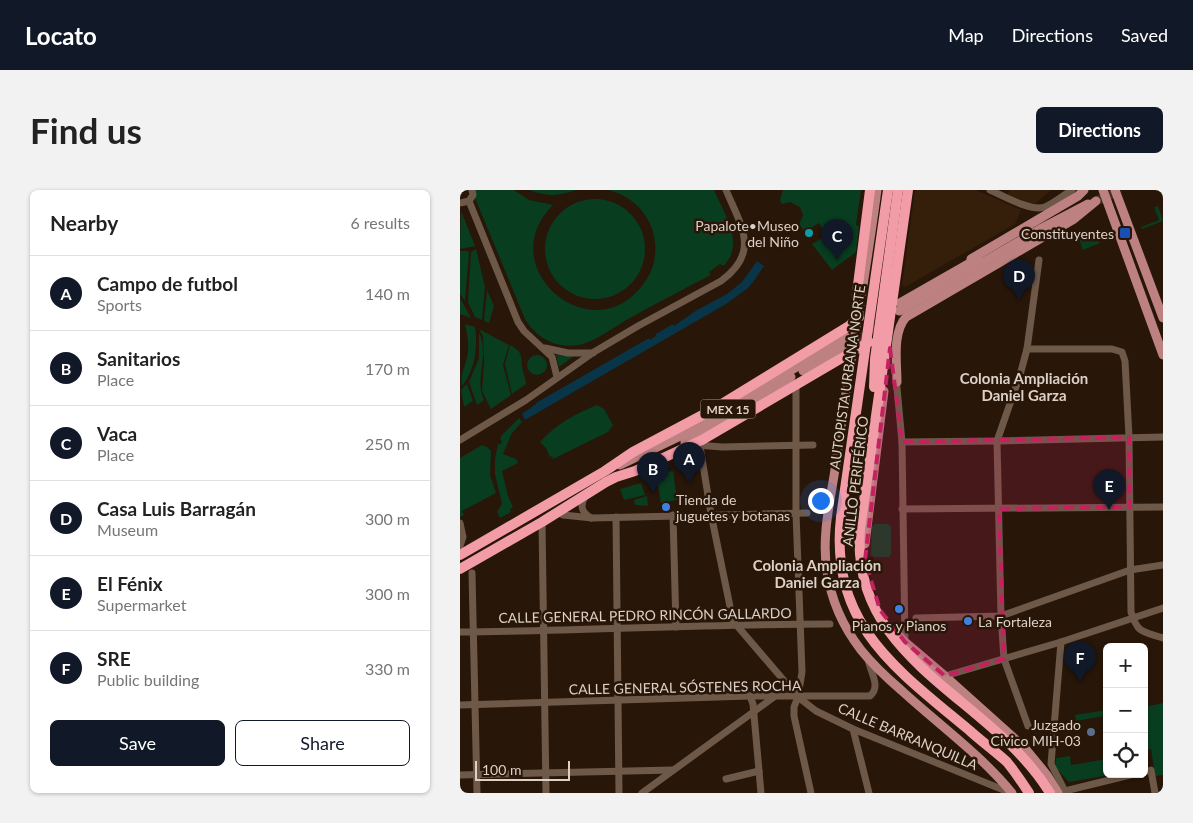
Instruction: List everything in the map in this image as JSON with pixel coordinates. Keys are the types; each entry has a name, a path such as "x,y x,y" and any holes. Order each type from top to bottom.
{"highway":[{"path":"609,477 633,452 712,410 849,326 859,317 856,302 870,190"},
{"name":"ANILLO PERIFÉRICO","path":"890,190 847,516 844,547 848,576 861,616 879,645 902,670 1011,766 1030,793"},
{"name":"AUTOPISTA URBANA NORTE","path":"898,190 875,359 874,403 856,528 856,549 861,584 876,619 896,648 1006,746 1029,772 1042,793"},
{"path":"698,443 880,335 887,322 892,296 907,190"},
{"name":"ANILLO PERIFÉRICO","path":"907,190 860,529 859,544 862,573 876,612 894,640 925,670 1012,746 1030,764 1050,793"},
{"path":"609,477 631,476 698,443 835,364 850,363"},
{"name":"MEX 15","path":"460,569 542,522 585,495 609,477"},
{"name":"MEX 15","path":"460,555 609,477"},
{"path":"460,576 484,560 493,550"},
{"path":"916,667 932,672 948,682 1017,743 1038,766 1054,793"}],"main road":[{"path":"877,190 829,509 825,560 829,583 840,613 856,642 868,658 908,697 990,767 1012,793"},
{"path":"912,190 866,521 865,560 869,582 880,610 905,642 1024,747 1063,792"},
{"path":"1084,190 1078,196 965,262 900,307 1095,199"},
{"path":"1103,190 1163,355"},
{"path":"1115,190 1163,318"},
{"path":"951,273 1066,209 1095,199"},
{"path":"897,382 898,333 906,317 1074,219 1095,199"},
{"name":"MEX 15","path":"609,477 845,342"}],"street":[{"path":"460,203 469,201 473,194 472,190"},
{"path":"460,440 526,400 594,352 721,281 732,272 742,255 744,233 726,190"},
{"path":"990,190 1036,208 1045,207 1072,190"},
{"path":"469,201 518,322 524,331 552,357 557,377"},
{"path":"1028,726 1004,659 1000,616 996,441 1018,382 1026,349 1039,260"},
{"path":"542,348 568,353 594,352"},
{"path":"890,348 897,382 902,442 905,642"},
{"path":"1026,349 1112,349 1122,352 1125,361 1129,437 1130,606 1138,629 1163,638"},
{"path":"796,387 796,513 802,672 798,697 794,706 794,716 811,793"},
{"path":"902,442 1163,437"},
{"path":"735,625 698,443 722,448 813,445"},
{"path":"585,495 581,504 582,510 592,518"},
{"path":"902,509 1163,507"},
{"path":"558,512 563,515 592,518 807,513"},
{"path":"672,515 676,627"},
{"path":"616,517 618,772 620,793"},
{"path":"542,522 546,793"},
{"path":"460,524 463,537 460,546"},
{"path":"916,618 1000,616 1130,570 1163,565"},
{"path":"472,573 477,793"},
{"path":"945,676 1060,642 1163,608"},
{"name":"CALLE GENERAL PEDRO RINCÓN GALLARDO","path":"460,632 830,624"},
{"name":"CALLE BARRANQUILLA","path":"735,625 798,697 816,711 853,729 1012,793"},
{"path":"1060,642 1051,764 1063,792 1118,778"},
{"name":"CALLE GENERAL SÓSTENES ROCHA","path":"460,704 750,696 870,696 874,692 875,684 868,658"},
{"path":"750,696 754,711 761,791 753,793"},
{"path":"642,793 774,697"},
{"path":"853,729 868,793"},
{"path":"460,775 673,770"},
{"path":"726,778 759,771"},
{"path":"1148,771 1155,793"}],"highlighted area":[{"path":"890,348 902,442 1129,437 1130,507 999,509 1004,659 945,676 905,642 880,610 865,560"}],"shaded area":[{"path":"915,190 976,190 1021,210 1015,224 905,287 902,285"},
{"path":"1010,190 1051,190 1036,203 1029,204 1007,195"}],"green space":[{"path":"475,190 514,190 529,200 553,205 537,229 533,253 541,276 556,294 576,306 599,310 623,303 648,278 655,259 655,239 647,217 630,200 608,190 714,190 731,229 733,248 730,258 723,266 720,264 709,272 711,275 624,321 592,341 571,346 555,344 535,332 525,319 475,198"},
{"path":"530,190 576,190 553,195"},
{"path":"783,190 861,190 856,225 859,226 856,252 832,270 812,244 827,235 819,223 805,231 799,225 803,215 800,207 790,202 782,204 780,200"},
{"path":"595,199 605,200 623,207 637,221 644,239 644,259 637,277 623,291 605,298 595,299 585,298 567,291 553,277 546,259 545,249 546,239 553,221 567,207 585,200"},
{"path":"1158,206 1163,221 1142,229 1141,227 1159,220 1154,207"},
{"path":"461,211 475,246 461,249 460,247"},
{"path":"1094,229 1100,243 1083,250 1078,235"},
{"path":"476,249 485,287 482,320 475,317 468,302 471,252"},
{"path":"460,251 468,251 469,253 465,301 460,294"},
{"path":"487,290 494,306 489,323 484,321"},
{"path":"460,298 471,318 460,314"},
{"path":"465,324 475,327 476,343 473,366 462,386 468,349"},
{"path":"479,329 509,345 503,365 511,395 491,409 482,391 483,336"},
{"path":"479,333 483,350 481,392 484,400 477,405 469,382 479,358"},
{"path":"510,345 520,353 526,384 512,394 505,364"},
{"path":"537,355 544,358 547,365 544,372 537,375 530,372 527,365 530,358"},
{"path":"556,355 574,356 559,367"},
{"path":"467,384 473,401 464,407 461,390"},
{"path":"597,405 604,409 613,425 608,432 553,459 552,456 550,457 546,448 540,442 566,420"},
{"path":"519,418 522,422 512,433 503,454 516,459 518,463 502,471 508,496 513,507 510,509 511,512 500,518 497,512 502,504 495,474 495,459 498,444 501,444 502,441 500,439 502,435"},
{"path":"482,445 491,451 490,475 496,493 462,511 464,515 460,517 460,458"},
{"path":"673,471 677,500 661,503 656,473"},
{"path":"641,483 645,495 624,500 620,489"},
{"path":"647,496 648,506 635,505 634,500"},
{"path":"875,524 889,524 891,527 891,554 889,557 874,557 871,555 872,526"},
{"path":"1163,703 1163,775 1155,776 1151,749 1148,749 1148,706"},
{"path":"1103,711 1103,716 1076,721 1075,715"},
{"path":"1070,756 1071,765 1103,760 1103,776 1069,782 1055,767 1056,758"}],"water":[{"path":"757,261 764,266 753,282 726,304 525,420 522,414 536,403 649,338 650,340 656,334 673,324 674,326 697,310 727,294 742,282"}],"tunnel":[{"path":"1096,201 1121,190"},
{"path":"844,346 884,321"}],"place":[{"name":"Papalote•Museo del Niño","path":"809,233"},
{"name":"Constituyentes","path":"1125,233"},
{"name":"Vaca","path":"837,260"},
{"name":"Casa Luis Barragán","path":"1019,300"},
{"name":"Campo de futbol","path":"689,483"},
{"name":"Sanitarios","path":"653,493"},
{"name":"Tienda de juguetes y botanas","path":"666,507"},
{"name":"El Fénix","path":"1109,510"},
{"name":"Pianos y Pianos","path":"899,609"},
{"name":"La Fortaleza","path":"968,621"},
{"name":"SRE","path":"1080,682"},
{"name":"Juzgado Civico MIH-03","path":"1091,732"}],"district":[{"name":"Colonia Ampliación Daniel Garza","path":"1024,386"},
{"name":"Colonia Ampliación Daniel Garza","path":"817,574"}]}
